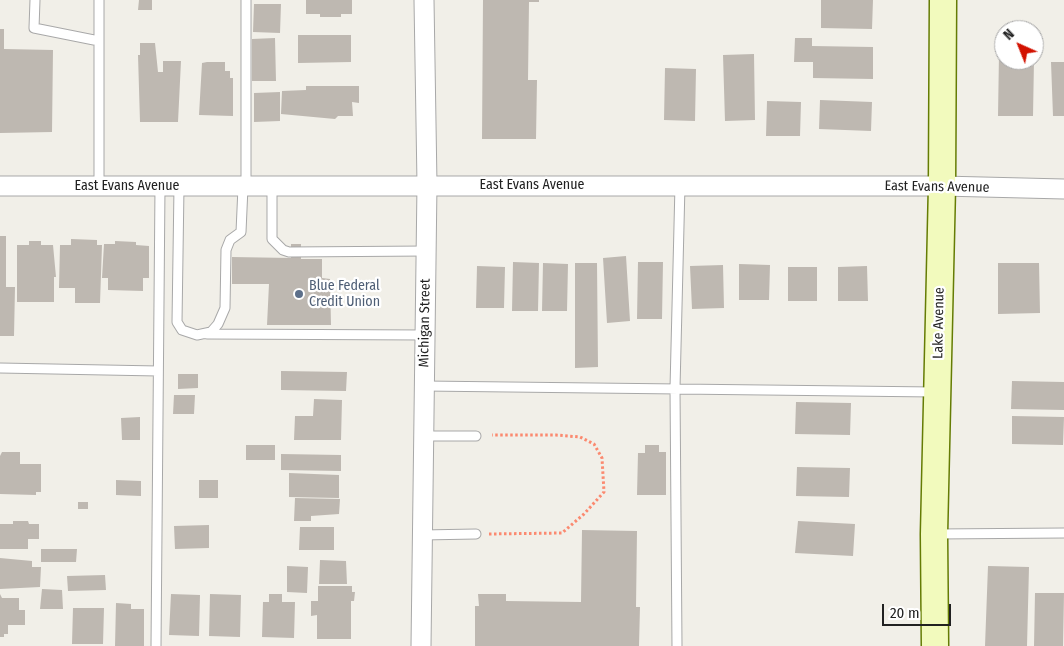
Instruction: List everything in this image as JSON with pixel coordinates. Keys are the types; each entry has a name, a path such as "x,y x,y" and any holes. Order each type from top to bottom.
{"street":[{"name":"Michigan Street","path":"420,646 427,184 424,0"},
{"name":"Lake Avenue","path":"935,646 934,534 942,186 943,0"},
{"name":"East Evans Avenue","path":"0,186 244,187 427,184 942,186 1064,189"}],"lane":[{"path":"34,0 34,28 99,42"},
{"path":"99,0 99,186"},
{"path":"204,334 211,332 218,324 225,308 226,250 230,240 242,232 246,0"},
{"path":"677,646 676,388 680,185"},
{"path":"272,186 272,239 283,250 289,252 426,252"},
{"path":"156,646 160,187"},
{"path":"179,187 177,232 179,327 187,333 425,335"},
{"path":"0,368 158,371"},
{"path":"424,386 937,392"},
{"path":"424,436 476,436"},
{"path":"422,535 476,534"},
{"path":"934,534 1064,534"}],"path":[{"path":"476,436 556,434 580,437 594,444 602,458 604,492 584,514 562,533 476,534"}],"building":[{"path":"139,0 152,0 152,10 138,10"},
{"path":"306,0 352,0 352,14 341,14 341,17 320,17 320,14 306,14"},
{"path":"483,0 539,0 539,2 529,2 528,80 537,80 536,139 482,139"},
{"path":"821,0 873,0 872,29 821,28"},
{"path":"254,4 281,4 280,33 253,32"},
{"path":"0,29 4,29 4,49 53,50 52,132 0,133"},
{"path":"298,35 351,35 351,62 298,63"},
{"path":"275,38 276,81 252,81 252,39"},
{"path":"795,38 812,38 812,46 873,47 873,79 813,78 813,62 794,62"},
{"path":"140,43 155,43 158,72 163,72 163,61 181,61 178,122 140,122 138,55 140,55"},
{"path":"754,54 755,120 725,121 723,55"},
{"path":"225,62 225,71 230,71 230,78 233,78 233,116 199,115 202,63"},
{"path":"1051,62 1064,62 1064,116 1053,116"},
{"path":"665,68 696,69 695,121 664,120"},
{"path":"999,70 1034,70 1033,116 998,116"},
{"path":"306,86 359,86 359,103 352,102 353,116 338,116 335,119 281,114 282,91 306,90"},
{"path":"280,92 280,121 254,122 254,93"},
{"path":"820,100 872,102 871,131 819,129"},
{"path":"767,101 801,102 800,136 766,136"},
{"path":"0,236 6,236 6,287 15,287 14,336 0,336"},
{"path":"71,239 97,240 97,245 102,245 100,303 75,303 75,288 59,288 60,245 71,245"},
{"path":"29,241 41,241 41,245 53,245 56,277 54,277 54,302 17,302 17,245 29,245"},
{"path":"115,241 136,242 136,245 149,246 149,278 143,278 143,291 108,290 108,278 102,278 104,244 115,244"},
{"name":"Blue Federal Credit Union","path":"291,244 301,244 301,259 322,259 322,278 330,279 331,325 267,325 269,284 232,284 232,257 291,258"},
{"path":"626,256 630,321 607,323 603,258"},
{"path":"513,262 539,263 538,311 512,311"},
{"path":"638,262 663,262 662,319 637,319"},
{"path":"543,263 568,264 567,311 542,311"},
{"path":"575,263 597,263 598,367 575,368"},
{"path":"998,263 1039,263 1040,313 998,314"},
{"path":"739,264 770,265 769,300 739,300"},
{"path":"723,265 724,308 692,309 690,266"},
{"path":"477,266 505,267 504,308 476,308"},
{"path":"867,266 868,301 838,301 838,267"},
{"path":"788,267 817,267 817,301 788,301"},
{"path":"281,371 347,372 346,391 281,390"},
{"path":"178,374 198,374 198,388 178,389"},
{"path":"1012,381 1064,382 1064,410 1011,409"},
{"path":"174,395 195,395 194,414 173,414"},
{"path":"314,399 342,400 341,440 294,440 295,416 313,416"},
{"path":"796,402 851,403 850,435 795,434"},
{"path":"1012,416 1064,417 1063,445 1012,444"},
{"path":"140,417 140,440 122,440 121,418"},
{"path":"246,445 275,445 275,460 246,460"},
{"path":"645,445 659,445 659,452 666,452 666,495 637,495 638,453 645,453"},
{"path":"2,452 20,452 20,464 41,464 41,492 36,492 36,495 0,494 0,456"},
{"path":"281,454 341,455 341,471 281,470"},
{"path":"797,467 850,468 849,497 796,496"},
{"path":"289,473 339,475 339,498 289,497"},
{"path":"116,480 141,481 141,496 116,495"},
{"path":"199,480 218,480 218,498 199,498"},
{"path":"295,498 340,499 339,514 311,516 311,521 294,521"},
{"path":"78,502 88,502 88,509 78,509"},
{"path":"13,521 28,521 29,524 39,524 39,539 28,539 28,549 0,549 0,524 13,524"},
{"path":"798,521 855,524 853,556 795,553"},
{"path":"209,525 209,548 175,549 174,526"},
{"path":"300,527 334,527 334,550 299,550"},
{"path":"582,530 637,531 636,607 640,607 639,646 475,646 475,606 479,606 478,594 506,594 506,601 581,602"},
{"path":"41,549 77,549 76,562 41,562"},
{"path":"0,558 32,561 32,567 41,567 40,587 0,589"},
{"path":"320,560 346,561 347,584 319,584"},
{"path":"287,566 308,567 307,593 287,592"},
{"path":"988,566 1029,567 1027,646 985,646"},
{"path":"105,575 106,590 68,591 67,576"},
{"path":"318,586 352,586 352,592 355,592 354,601 351,601 351,639 317,639 317,615 311,616 311,601 318,601"},
{"path":"42,589 62,590 63,609 40,609"},
{"path":"1035,593 1064,593 1063,646 1034,646"},
{"path":"0,594 2,598 19,598 19,610 25,610 25,625 8,625 8,634 4,634 4,637 0,637"},
{"path":"171,594 200,595 199,636 169,635"},
{"path":"210,594 241,595 240,637 209,636"},
{"path":"269,594 282,594 282,602 295,602 294,638 262,637 263,602 269,602"},
{"path":"116,603 131,604 131,609 144,609 144,646 115,646"},
{"path":"73,608 104,608 103,644 72,644"}],"place":[{"name":"Blue Federal Credit Union","path":"299,294"}]}
